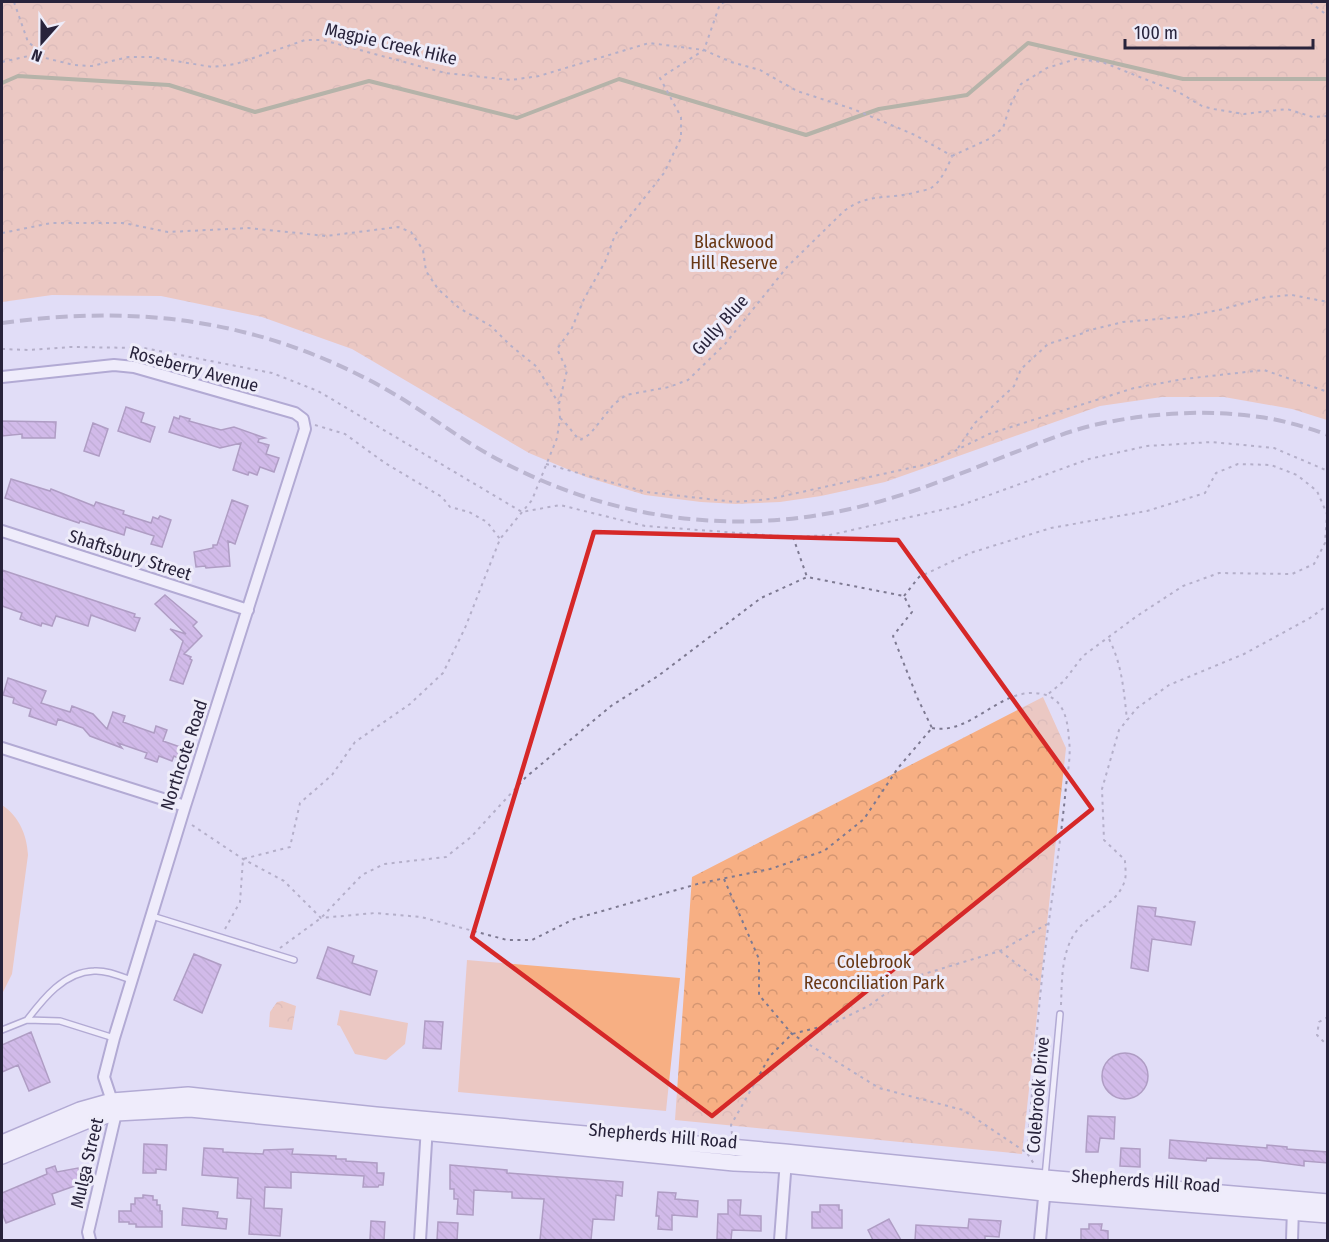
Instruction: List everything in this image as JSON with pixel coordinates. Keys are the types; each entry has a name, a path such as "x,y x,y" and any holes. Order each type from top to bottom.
{"main road":[{"name":"Shepherds Hill Road","path":"2,1143 80,1110 188,1095 734,1163 786,1159"},
{"name":"Shepherds Hill Road","path":"2,1156 114,1107"},
{"name":"Shepherds Hill Road","path":"427,1126 732,1148 786,1159 1045,1186 1294,1206 1328,1215"},
{"name":"Shepherds Hill Road","path":"1294,1206 1328,1202"}],"street":[{"name":"Roseberry Avenue","path":"2,377 114,365 134,368 295,413 303,419"},
{"name":"Northcote Road","path":"114,1107 104,1077 114,1038 305,429 303,419"},
{"name":"Shaftsbury Street","path":"2,531 248,610"},
{"path":"2,748 185,806"},
{"name":"Mulga Street","path":"89,1236 114,1107"},
{"path":"420,1240 427,1126"},
{"path":"780,1240 786,1159"},
{"path":"1040,1240 1045,1186"},
{"path":"1292,1240 1294,1206"}],"lane":[{"path":"152,916 294,960"},
{"path":"27,1020 47,995 71,978 93,970 132,980"},
{"name":"Colebrook Drive","path":"1045,1186 1060,1014"},
{"path":"2,1030 27,1020 60,1021 114,1038"}],"path":[{"path":"14,2 28,42 50,59"},
{"path":"243,860 290,847 300,802 332,775 355,742 410,704 443,673 465,628 500,539 532,500 557,438 560,418 559,404 567,370 557,349 572,328 584,299 605,262 615,235 664,173 681,138 681,117 660,78 704,51 720,4 725,2"},
{"path":"1310,2 1328,16"},
{"name":"Magpie Creek Hike","path":"2,62 33,55 74,65 92,66 128,57 152,57 212,67 236,64 305,40 323,40 445,73 511,80 538,76 649,43 704,51 760,70 797,91 853,109 915,135 952,156"},
{"path":"952,156 989,139 1003,128 1010,106 1021,84 1047,68 1076,59 1102,62 1180,93 1202,106 1244,114 1287,109 1313,117 1328,116"},
{"name":"Gully Blue","path":"560,418 569,425 572,433 580,440 590,434 614,404 626,394 669,387 688,380 725,344 787,267 844,211 854,203 868,198 911,194 930,188 944,173 952,156"},
{"path":"2,233 51,224 124,223 168,232 248,228 326,237 398,227 411,232 423,250 426,271 438,289 459,308 491,326 537,367 559,404"},
{"path":"1086,331 1122,322 1182,317 1266,297 1307,296 1328,302"},
{"path":"958,448 975,423 1014,386 1021,369 1048,344 1112,324"},
{"path":"2,349 28,350 71,346 144,348 272,373 318,391 522,512 560,505 645,525 793,537 830,535 960,506 1089,459 1148,446 1212,442 1274,448 1328,471"},
{"path":"546,464 646,492 735,502 770,499 928,464 989,434 1134,388 1184,379 1264,370 1328,392"},
{"path":"303,419 318,427 345,434 385,464 442,497 450,507 469,512 487,522 500,539"},
{"path":"904,596 919,577 970,553 1051,528 1147,511 1205,493 1216,473 1238,464 1271,465 1297,475 1317,491 1327,514 1326,542 1314,564 1292,574 1219,573 1183,586 1137,616 1083,656 1064,681 1047,695"},
{"path":"793,537 807,577"},
{"path":"274,954 290,939 321,918 362,875 384,864 446,858 471,837 526,777 611,706 658,676 761,598 807,577 904,596"},
{"path":"904,596 912,612 893,636 916,697 932,728"},
{"path":"1060,1014 1063,962 1075,933 1114,899 1125,881 1125,860 1104,840 1101,789 1119,730 1137,708 1169,685 1244,654 1310,618 1328,605"},
{"path":"1108,639 1117,654 1127,720"},
{"path":"932,728 944,730 966,723 996,704 1024,693 1047,695 1059,703 1067,718 1070,744 1062,831 1042,983 1027,1153"},
{"path":"321,918 375,913 421,917 507,940 532,940 574,919 770,869 824,851 864,819 898,768 932,728"},
{"path":"181,820 197,826 243,860 284,881 321,918"},
{"path":"220,937 240,902 243,860"},
{"path":"724,879 759,959 759,995 792,1034 879,1088 963,1110 1027,1153 1045,1186"},
{"path":"732,1148 731,1125 746,1096 770,1056 792,1034 832,1024 870,1005 904,980 1000,951 1049,923"},
{"path":"1000,951 1042,983"},
{"path":"1328,1017 1319,1022 1317,1035 1328,1046"}],"highlighted area":[{"path":"594,532 898,540 1092,809 712,1116 472,937"}],"green space":[{"name":"Blackwood Hill Reserve","path":"2,2 1327,2 1327,420 1292,409 1224,397 1162,397 1100,406 885,482 780,502 736,504 701,502 645,495 586,477 529,453 352,349 262,317 161,296 52,295 2,302"},
{"name":"Colebrook Reconciliation Park","path":"1043,697 1066,748 1022,1154 675,1120 692,877"},
{"path":"2,805 8,809 21,827 28,855 12,974 2,994"},
{"path":"467,960 680,978 666,1111 458,1092"},
{"path":"282,1001 296,1006 292,1030 269,1027 270,1012 277,1002"},
{"path":"340,1010 408,1023 405,1044 386,1060 355,1054 340,1026 337,1025"}],"building":[{"path":"126,407 144,413 141,422 155,427 150,442 118,431"},
{"path":"180,416 190,419 189,421 221,430 234,427 265,438 259,439 258,442 269,445 266,454 279,458 274,472 260,467 257,475 249,472 248,475 233,470 241,443 220,448 169,432 174,417 179,419"},
{"path":"2,421 56,422 55,438 22,438 22,434 2,436"},
{"path":"93,423 108,429 99,456 84,451"},
{"path":"11,479 50,491 51,489 94,506 96,502 151,523 153,517 158,519 160,516 171,520 162,547 151,544 154,536 126,527 124,535 80,521 79,523 5,498"},
{"path":"232,500 248,506 235,544 228,541 230,566 196,567 194,552 217,545"},
{"path":"2,570 135,614 134,617 140,618 135,631 91,615 88,626 56,616 52,626 42,623 41,626 20,619 22,613 2,606"},
{"path":"165,595 197,622 193,626 202,636 184,654 192,660 183,684 170,680 183,641 170,629 186,634 155,604"},
{"path":"8,678 46,691 41,703 70,712 72,706 93,714 107,729 113,712 125,716 123,722 154,733 156,726 167,730 163,741 183,748 180,759 174,756 172,761 159,756 157,762 145,758 147,753 118,743 122,748 90,736 83,728 58,719 56,725 29,716 31,709 13,703 14,698 3,695"},
{"path":"1138,906 1156,908 1155,916 1195,922 1191,945 1152,939 1148,971 1131,968"},
{"path":"328,947 354,956 352,963 377,971 370,995 317,978"},
{"path":"194,954 221,965 202,1013 174,1000"},
{"path":"425,1021 443,1022 441,1049 423,1048"},
{"path":"31,1032 50,1082 29,1091 18,1065 2,1072 2,1045"},
{"path":"1125,1053 1141,1060 1148,1076 1141,1092 1125,1099 1109,1092 1102,1076 1109,1060"},
{"path":"1088,1116 1115,1117 1114,1139 1100,1138 1098,1152 1086,1152"},
{"path":"1170,1140 1267,1148 1267,1145 1328,1152 1328,1163 1304,1161 1304,1166 1258,1160 1207,1158 1206,1161 1169,1158"},
{"path":"144,1144 167,1145 166,1170 156,1169 156,1173 143,1173"},
{"path":"204,1148 223,1149 223,1152 263,1154 264,1150 293,1149 292,1154 336,1156 336,1159 346,1159 346,1161 377,1163 377,1173 384,1173 383,1185 363,1187 364,1176 291,1172 291,1188 265,1187 264,1208 282,1209 280,1236 249,1234 251,1199 237,1198 238,1178 202,1175"},
{"path":"1121,1148 1140,1149 1140,1167 1120,1166"},
{"path":"450,1165 507,1170 507,1173 623,1182 622,1196 616,1195 614,1220 593,1219 591,1240 540,1240 544,1199 512,1198 512,1192 474,1190 473,1215 457,1214 458,1199 454,1199 454,1189 450,1189"},
{"path":"55,1166 57,1172 78,1168 83,1183 52,1194 55,1204 6,1223 2,1213 2,1193 47,1174 46,1169"},
{"path":"658,1192 676,1193 675,1199 698,1201 697,1217 672,1215 672,1230 658,1229 659,1216 656,1216"},
{"path":"143,1195 153,1196 153,1200 157,1200 157,1205 160,1205 162,1227 136,1227 136,1224 119,1222 119,1211 131,1211 131,1204 135,1204 135,1198 143,1198"},
{"path":"728,1200 741,1200 740,1215 761,1216 761,1231 732,1230 731,1240 717,1239 718,1214 728,1214"},
{"path":"820,1205 839,1205 839,1210 842,1210 842,1228 812,1228 812,1212 820,1212"},
{"path":"183,1208 218,1212 217,1218 227,1219 226,1229 182,1225"},
{"path":"889,1219 901,1240 873,1240 868,1230"},
{"path":"969,1219 1001,1221 999,1237 985,1236 985,1240 915,1240 916,1225 968,1228"},
{"path":"371,1221 385,1222 384,1240 370,1240"},
{"path":"438,1222 458,1223 457,1240 437,1240"},
{"path":"1089,1224 1102,1224 1101,1230 1108,1231 1108,1240 1081,1240 1081,1229 1089,1229"}],"waterway":[{"path":"2,83 18,76 169,85 255,112 369,81 517,118 619,79 806,135 879,109 967,95 1028,43 1183,79 1328,79"}],"railway":[{"path":"2,323 97,316 144,317 189,321 278,342 323,358 367,379 406,401 468,442 547,483 631,509 713,521 780,520 848,509 889,499 927,486 1075,430 1156,415 1219,413 1268,418 1328,435"}]}
